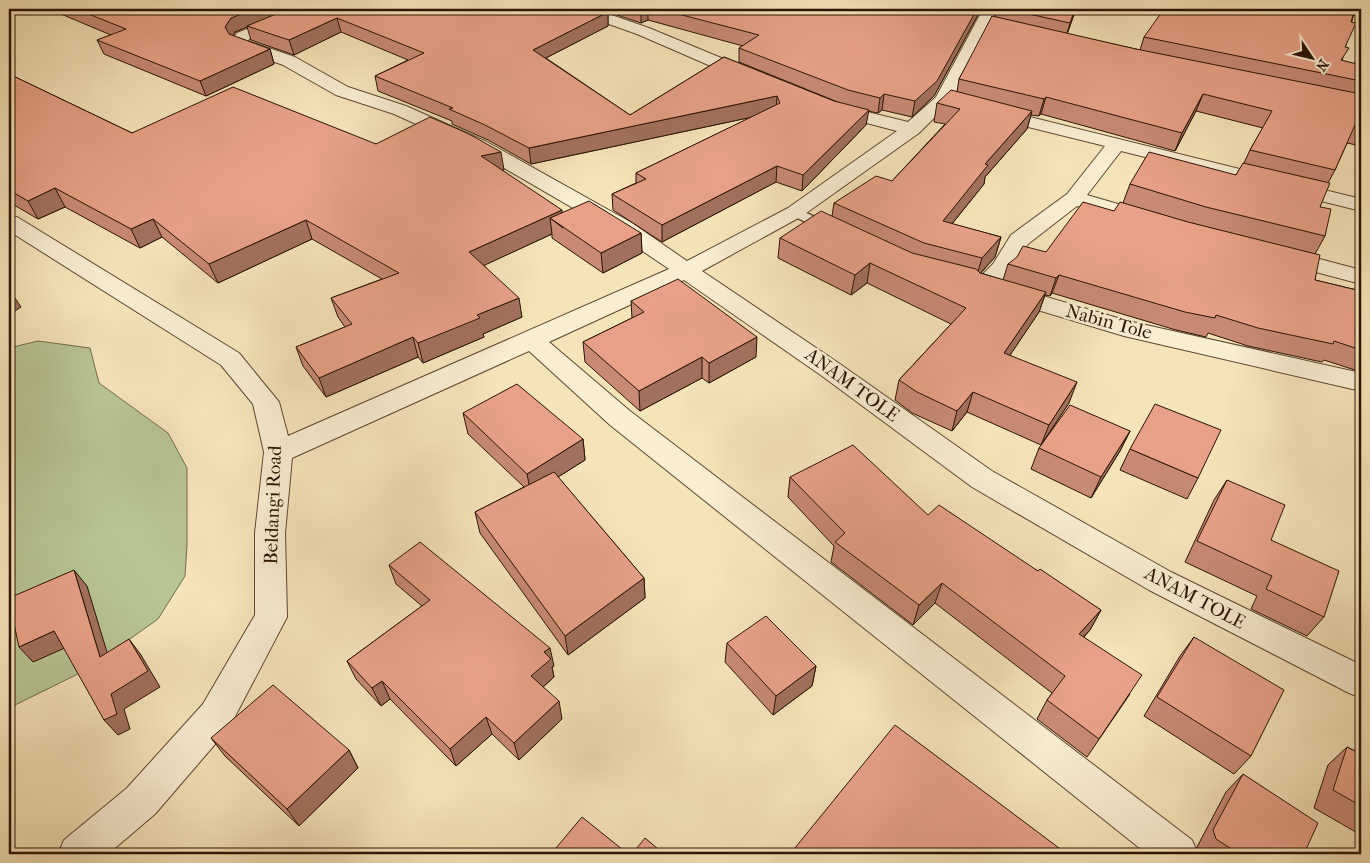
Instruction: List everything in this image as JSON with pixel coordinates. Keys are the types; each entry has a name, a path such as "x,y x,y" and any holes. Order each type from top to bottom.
{"street":[{"name":"ANAM TOLE","path":"293,9 295,13 290,17 243,36 240,40 241,44 289,61 342,91 400,110 480,146 624,228 832,370 982,479 1160,581 1361,682"},
{"path":"580,9 643,32 763,82"},
{"path":"1348,9 1361,11"},
{"path":"278,452 686,270 795,212 912,129 959,104 990,20"},
{"path":"813,101 839,111 912,129"},
{"path":"959,104 1116,145 1361,205"},
{"name":"Nabin Tole","path":"1116,145 1074,198 1019,240 1002,268 979,285 1124,328 1361,382"},
{"path":"1074,198 1172,227"},
{"name":"Beldangi Road","path":"9,222 230,359 266,402 278,452 270,534 271,617 216,716 141,801 78,854"},
{"path":"1263,251 1361,277"},
{"path":"532,340 620,418 1178,854"}],"lane":[{"path":"795,212 838,232"}],"green space":[{"path":"38,341 90,348 99,383 168,433 187,468 185,576 158,619 86,670 9,708 9,348"}],"building":[{"path":"76,9 254,9 231,18 225,27 229,34 270,49 200,81 97,40 126,29"},
{"path":"288,9 598,9 608,12 533,50 630,115 724,57 834,101 869,110 803,175 777,166 662,225 612,194 646,179 636,173 780,103 777,96 529,148 449,109 453,108 375,76 424,53 337,18 289,40 247,26"},
{"path":"659,9 977,9 937,81 915,101 884,94 880,98 848,90 739,48 759,35"},
{"path":"1006,9 1075,9 1070,23"},
{"path":"1164,9 1194,12 1195,9 1355,9 1351,22 1356,23 1345,47 1349,48 1341,60 1361,65 1361,81 1144,37"},
{"path":"992,16 1136,49 1361,94 1361,126 1355,125 1335,170 1250,150 1272,111 1203,94 1182,133 1046,97 1044,99 959,79"},
{"path":"9,74 132,133 233,87 376,144 430,117 469,134 501,152 481,156 562,210 469,252 519,298 477,315 480,318 418,343 413,337 319,378 296,347 352,324 331,298 399,273 306,220 209,264 153,219 131,229 55,188 28,201 9,190"},
{"path":"951,90 1032,111 985,164 988,165 943,221 1001,237 982,258 924,243 834,203 876,176 892,181 960,109 937,103"},
{"path":"1149,152 1236,175 1243,163 1330,183 1320,207 1331,209 1325,236 1206,207 1130,184"},
{"path":"589,201 641,233 601,253 550,218"},
{"path":"1083,202 1114,211 1120,202 1188,222 1320,255 1315,280 1361,291 1361,350 1334,341 1333,344 1258,328 1216,315 1215,318 1185,312 1059,275 1056,278 1008,264 1017,257 1023,246 1046,252"},
{"path":"821,211 912,253 976,269 980,273 1046,292 1004,353 1077,382 1049,425 973,392 957,411 917,392 899,380 966,308 870,263 855,275 780,238"},
{"path":"678,279 757,337 709,363 702,357 639,391 583,342 644,312 631,301"},
{"path":"517,384 583,439 527,474 463,413"},
{"path":"1155,404 1221,430 1198,478 1130,449"},
{"path":"1070,405 1130,431 1101,477 1039,448"},
{"path":"853,445 928,515 939,505 1038,571 1040,569 1101,610 1079,634 1142,675 1099,739 1047,700 1065,676 942,583 919,605 835,542 845,533 790,477"},
{"path":"554,472 644,578 565,636 475,512"},
{"path":"1227,480 1285,505 1271,540 1339,571 1324,617 1266,589 1272,576 1197,541"},
{"path":"420,542 550,648 544,652 551,659 531,676 559,701 514,743 486,717 450,749 382,681 372,688 347,661 430,600 389,565"},
{"path":"74,570 100,657 129,639 148,671 111,694 117,714 104,720 54,631 19,647 9,601 9,598"},
{"path":"766,616 816,666 776,696 727,643"},
{"path":"1194,637 1284,690 1251,756 1157,697"},
{"path":"273,685 349,750 287,809 211,738"},
{"path":"895,725 1067,854 790,854"},
{"path":"1347,747 1361,754 1361,806 1333,790"},
{"path":"1243,774 1318,823 1304,854 1239,854 1216,839 1213,830"},
{"path":"582,817 628,854 551,854"},
{"path":"645,838 664,854 632,854"}]}
